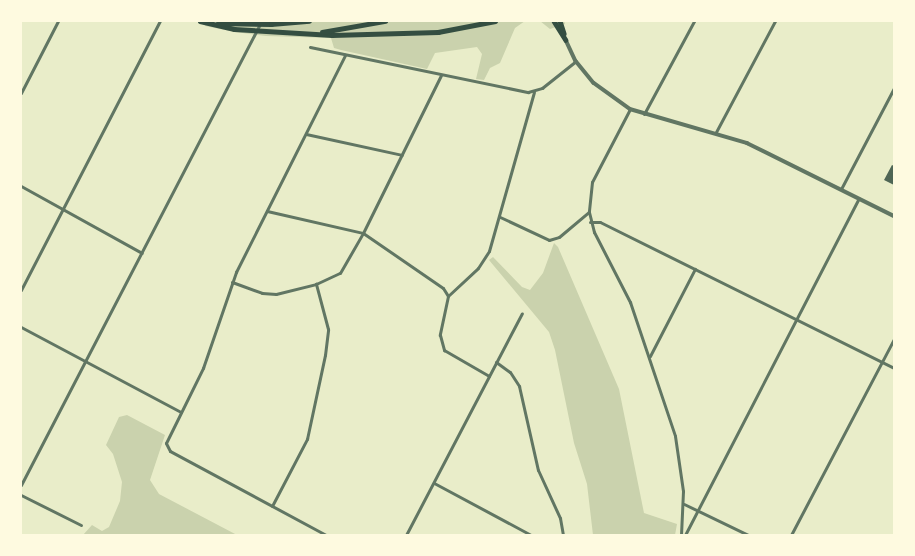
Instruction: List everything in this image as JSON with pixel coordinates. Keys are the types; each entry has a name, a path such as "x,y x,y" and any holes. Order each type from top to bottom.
{"highway":[{"path":"200,21 260,24 309,21"},
{"path":"309,33 385,21"},
{"path":"212,22 257,32 420,33 495,21"},
{"path":"554,21 566,40"},
{"path":"560,21 566,40"}],"street":[{"path":"21,93 58,21"},
{"path":"21,290 160,21"},
{"path":"644,114 694,21"},
{"path":"716,132 775,21"},
{"path":"21,485 260,24"},
{"path":"566,40 576,61 601,90 630,109 644,114 716,132 757,147 894,216"},
{"path":"310,47 441,75 534,92"},
{"path":"326,535 167,449 167,440 210,350 232,282 345,54"},
{"path":"489,376 444,350 440,335 448,296 482,263 489,251 500,217 534,92 576,61"},
{"path":"232,282 270,294 285,293 316,284 340,273 363,233 441,75"},
{"path":"841,189 894,88"},
{"path":"630,109 592,182 588,212 590,222 623,287 650,357 678,449 684,504 681,535"},
{"path":"306,134 402,155"},
{"path":"21,186 142,253"},
{"path":"684,535 859,198"},
{"path":"267,211 363,233 443,288 448,296"},
{"path":"500,217 549,240 559,237 588,212"},
{"path":"590,222 600,222 797,318 894,368"},
{"path":"650,357 695,269"},
{"path":"272,506 307,439 325,355 328,329 316,284"},
{"path":"406,535 522,313"},
{"path":"21,327 181,412"},
{"path":"791,535 894,339"},
{"path":"496,362 510,372 518,386 538,470 560,518 563,535"},
{"path":"434,483 531,535"},
{"path":"21,495 81,525"},
{"path":"684,504 748,535"}],"green space":[{"path":"207,21 525,21 515,28 500,63 490,68 484,80 476,79 482,54 477,47 435,53 427,69 334,48 331,38 266,36 235,32 205,26"},
{"path":"540,21 564,21 565,24 550,29"},
{"path":"554,243 558,247 619,389 644,513 677,524 675,535 593,535 587,484 574,443 555,350 549,332 489,260 493,257 522,287 530,290 543,273"},
{"path":"127,415 165,435 150,480 159,494 237,535 83,535 92,525 102,531 109,527 120,501 122,482 113,454 106,445 119,417"}],"building":[{"path":"892,165 894,166 894,185 884,180"}]}
